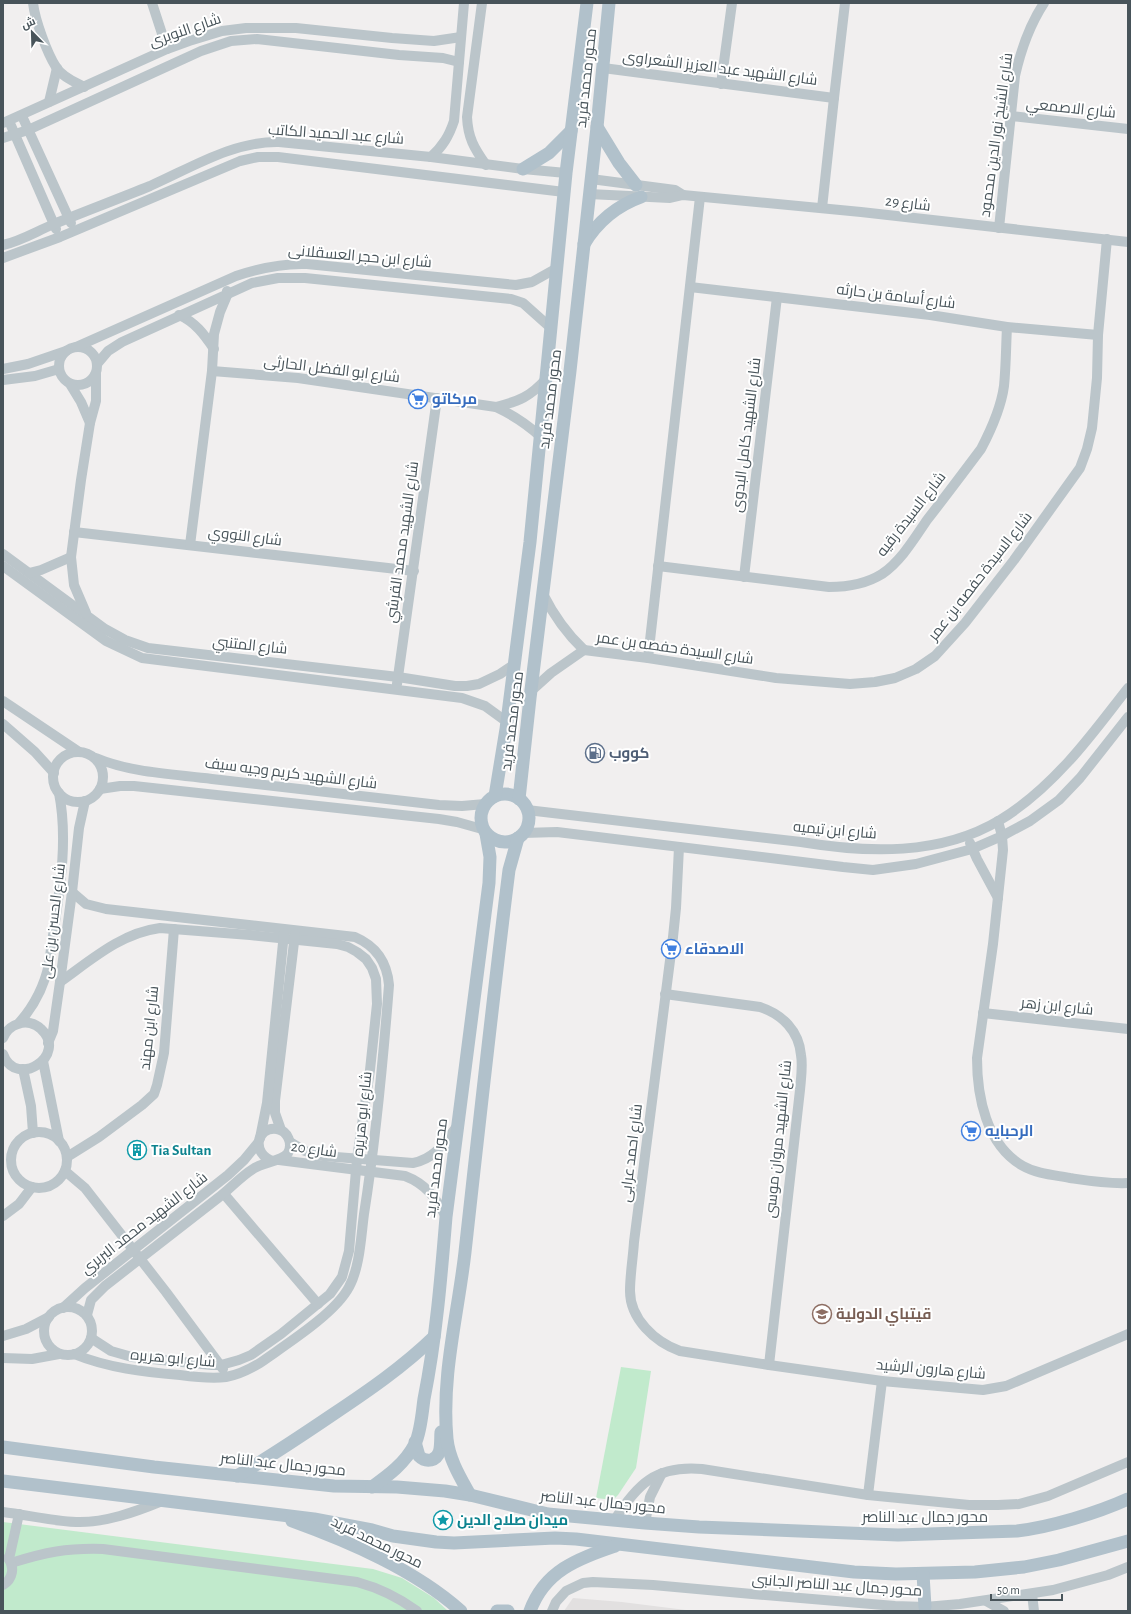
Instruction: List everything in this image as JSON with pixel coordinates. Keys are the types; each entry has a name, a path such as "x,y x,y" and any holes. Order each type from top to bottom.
{"main road":[{"name":"محور محمد فريد","path":"490,800 507,722 515,664 541,437 566,173 587,3"},
{"name":"محور محمد فريد","path":"519,799 598,127 609,3"},
{"path":"583,245 607,215 621,206 638,191 619,163 598,127"},
{"path":"522,169 549,153 571,131"},
{"path":"470,1495 452,1459 447,1442 447,1385 454,1321 464,1255 506,892 511,860 521,836 529,822 527,810 519,799 512,795 503,794 490,800 480,816 484,831 498,842 505,842 521,836"},
{"name":"محور محمد فريد","path":"372,1487 400,1464 409,1454 415,1442 427,1383 434,1337 446,1217 489,883 490,857 484,831"},
{"path":"237,1476 264,1460 357,1398 408,1360 434,1337"},
{"path":"415,1442 417,1453 422,1459 429,1461 436,1458 440,1451 441,1430 447,1421"},
{"name":"محور جمال عبد الناصر","path":"3,1447 154,1467 334,1486 426,1489 470,1495 548,1514 614,1521 699,1527 898,1535 981,1533 1033,1529 1080,1516 1128,1499"},
{"path":"3,1481 272,1513 320,1520 372,1530 393,1536 436,1542 454,1543 555,1538 871,1574 975,1572 1024,1567 1059,1560 1128,1541"},
{"name":"محور محمد فريد","path":"272,1513 371,1554 420,1581 461,1611"},
{"path":"530,1611 541,1589 550,1578 559,1571 571,1563 618,1544"},
{"path":"923,1574 925,1606"},
{"path":"497,1611 508,1611"}],"street":[{"path":"33,3 38,24 57,68 70,79 84,87"},
{"path":"152,3 167,49"},
{"path":"431,156 442,147 450,135 454,121 464,3"},
{"path":"482,3 467,117 472,143 486,164"},
{"path":"721,84 732,3"},
{"path":"822,208 845,3"},
{"name":"شارع الشيخ نور الدين محمود","path":"999,228 1015,76 1027,34 1044,3"},
{"name":"شارع النوبرى","path":"6,122 167,49 222,31 246,28 296,28 434,41 461,37"},
{"path":"196,39 201,51"},
{"name":"شارع النوبرى","path":"3,138 28,130 201,51 231,41 257,40 399,55 443,58 459,62"},
{"path":"49,102 57,68"},
{"name":"شارع الشهيد عبد العزيز الشعراوى","path":"603,68 834,98"},
{"path":"22,116 74,231"},
{"name":"شارع الاصمعي","path":"1011,116 1128,129"},
{"path":"6,122 15,135 60,237"},
{"name":"شارع عبد الحميد الكاتب","path":"3,244 17,241 68,218 149,186 227,152 253,144 279,142 431,156 522,169 566,173"},
{"name":"شارع عبد الحميد الكاتب","path":"3,258 60,237 240,161 258,157 278,157 564,192"},
{"name":"شارع 29","path":"591,179 638,191"},
{"name":"شارع 29","path":"589,194 675,190 683,195 700,197 822,208 1128,242"},
{"path":"648,658 700,197"},
{"name":"شارع السيدة حفصه بن عمر","path":"584,650 648,658 776,678 850,684 875,682 895,678 916,669 935,656 965,623 1014,560 1080,468 1087,450 1092,428 1097,378 1098,335 1106,240"},
{"name":"شارع ابن حجر العسقلانى","path":"3,369 28,364 72,348 223,282 251,271 277,265 293,264 501,285 516,285 532,282 557,268"},
{"name":"شارع ابن حجر العسقلانى","path":"97,364 108,351 122,342 228,293 252,283 291,277 511,299 523,303 551,328"},
{"path":"190,545 217,323 228,293 223,282"},
{"path":"500,298 501,285"},
{"name":"شارع أسامة بن حارثه","path":"690,287 930,315 1007,327 1098,335"},
{"name":"شارع الشهيد كامل البدوى","path":"744,577 777,297"},
{"path":"179,315 188,319 196,326 205,335 214,349"},
{"name":"شارع السيدة رقيه","path":"658,566 829,587 849,587 865,582 882,574 896,562 980,449 989,434 997,414 1004,386 1007,327"},
{"path":"87,616 81,605 74,585 71,557 90,423 96,401 97,364 95,357 90,351 83,348 72,348 62,355 59,362 59,369 65,381 70,384 78,386 85,385 92,380 96,374"},
{"path":"3,380 35,376 59,369"},
{"name":"شارع ابو الفضل الحارثى","path":"212,371 298,378 496,407 509,413 529,426 541,437"},
{"name":"شارع ابو الفضل الحارثى","path":"496,407 522,399 535,391 546,379"},
{"path":"70,384 81,402 90,423"},
{"name":"شارع الشهيد محمد القرشي","path":"397,690 437,398"},
{"name":"شارع النووي","path":"74,532 414,570"},
{"name":"شارع المتنبي","path":"3,554 115,635 148,648 398,677 455,686 478,684 488,680 515,664"},
{"path":"29,573 71,557"},
{"name":"شارع المتنبي","path":"3,566 106,642 142,658 462,698 485,706 507,722"},
{"path":"531,691 551,673 584,650 565,630 549,607 543,594"},
{"name":"شارع ابن تيميه","path":"527,810 851,849 871,850 914,848 967,835 998,821 1031,797 1069,761 1128,688"},
{"path":"3,701 79,752 96,758 101,765 103,773 103,781 100,789 96,794 85,801 76,802 67,799 59,793 53,780 56,764 70,753 79,752"},
{"path":"521,836 557,832 806,864 873,870 916,864 972,850 1030,821 1059,800 1080,778 1128,717"},
{"path":"3,724 35,752 54,773"},
{"name":"شارع الشهيد كريم وجيه سيف","path":"96,758 113,765 136,770 438,805 462,806 490,800"},
{"name":"شارع الشهيد كريم وجيه سيف","path":"100,789 120,786 142,787 439,819 457,822 484,831"},
{"name":"شارع الحسن بن على","path":"3,1036 8,1030 19,1023 30,1011 37,1000 46,979 62,866 63,828 59,793"},
{"name":"شارع الحسن بن على","path":"43,1061 46,1056 48,1043 53,1031 79,828 85,801"},
{"path":"998,821 1002,836 1003,850 977,1075 979,1093 989,1125 1000,1145 1007,1154 1023,1166 1038,1172 1100,1183 1128,1183"},
{"path":"967,835 972,850 998,898"},
{"name":"شارع احمد عرابى","path":"679,847 676,908 653,1101 634,1242 630,1292 632,1304 635,1313 646,1328 659,1341 668,1347 680,1351 769,1365"},
{"name":"شارع ابو هريره","path":"72,892 86,904 106,909 284,934 354,937 364,941 373,948 385,965 389,985 381,1088 373,1161 357,1263 349,1287 340,1299 329,1311 252,1368 227,1376 202,1377 122,1368 104,1365 74,1354"},
{"name":"شارع ابو هريره","path":"60,982 111,946 131,935 146,930 174,929 250,934 284,934"},
{"name":"شارع ابن مهند","path":"67,1157 99,1137 142,1106 154,1094 164,1053 174,929"},
{"name":"شارع الشهيد محمد البربري","path":"62,1308 228,1175 244,1160 259,1140 267,1103 284,934"},
{"path":"281,1130 277,1129 267,1131 259,1140 259,1149 262,1155 267,1159 276,1160 288,1153 290,1142 286,1134 281,1130 276,1119 275,1101 295,935"},
{"name":"شارع ابو هريره","path":"92,1338 111,1351 125,1355 190,1363 221,1365 239,1360 262,1348 318,1304 337,1286 346,1267 350,1251 357,1159 370,1070 377,1004 376,979 372,968 366,959 348,947 295,935"},
{"name":"شارع الشهيد مروان موسى","path":"665,994 760,1007 770,1010 777,1014 790,1028 799,1045 802,1064 800,1090 769,1365"},
{"name":"شارع ابن زهر","path":"983,1013 1128,1028"},
{"path":"19,1023 26,1022 38,1027 47,1037 48,1043"},
{"path":"3,1054 8,1063 19,1068 31,1106 33,1133"},
{"path":"3,1065 19,1068 32,1068 43,1061 59,1141 67,1157 65,1171 57,1182 45,1188 32,1187 20,1181 8,1168 11,1158 8,1153 20,1140 33,1133 47,1134 59,1141"},
{"name":"شارع 20","path":"290,1142 305,1151 314,1154 405,1164 421,1162 434,1154 440,1149 458,1124"},
{"name":"شارع 20","path":"276,1160 405,1176 419,1182 434,1197 446,1217"},
{"name":"شارع الشهيد محمد البربري","path":"86,1315 91,1300 97,1294 224,1194 251,1170 261,1164 276,1160"},
{"path":"65,1171 85,1188 221,1365 227,1376"},
{"path":"3,1216 18,1204 32,1187"},
{"path":"224,1194 318,1304"},
{"path":"3,1336 26,1329 49,1317 62,1308 76,1308 86,1315 91,1322 93,1330 92,1338 85,1349 74,1354 59,1354 32,1359 3,1358"},
{"path":"49,1317 46,1324 45,1338 53,1350 59,1354"},
{"name":"شارع هارون الرشيد","path":"769,1365 882,1381 972,1390 995,1389 1020,1381 1128,1334"},
{"path":"868,1495 882,1381"},
{"path":"614,1521 624,1505 640,1486 651,1478 673,1469 702,1469 868,1495 969,1505 998,1505 1019,1504 1048,1496 1128,1462"},
{"path":"645,1523 650,1497 662,1473"},
{"path":"3,1512 66,1521 88,1522 124,1515 146,1508 162,1500"},
{"path":"3,1585 11,1577 13,1570 8,1559 19,1514"},
{"path":"8,1559 69,1549 103,1549 357,1582 390,1594 417,1611"},
{"name":"محور جمال عبد الناصر الجانبى","path":"552,1611 560,1596 573,1587 583,1583 606,1582 888,1605 925,1606 960,1604 1032,1594 1087,1581 1128,1567"},
{"path":"1032,1594 1034,1611"},
{"path":"986,1600 1004,1611"}],"shaded area":[{"path":"573,1598 622,1602 694,1611 564,1611"}],"green space":[{"path":"621,1367 651,1371 636,1468 613,1500 596,1498"},
{"path":"3,1522 373,1569 402,1578 434,1598 448,1611 3,1611"}],"place":[{"name":"مركاتو","path":"418,399"},
{"name":"كووب","path":"595,753"},
{"name":"الاصدقاء","path":"671,949"},
{"name":"الرحبايه","path":"971,1131"},
{"name":"Tia Sultan","path":"137,1150"},
{"name":"قيتباي الدولية","path":"822,1314"},
{"name":"ميدان صلاح الدين","path":"443,1520"}]}
